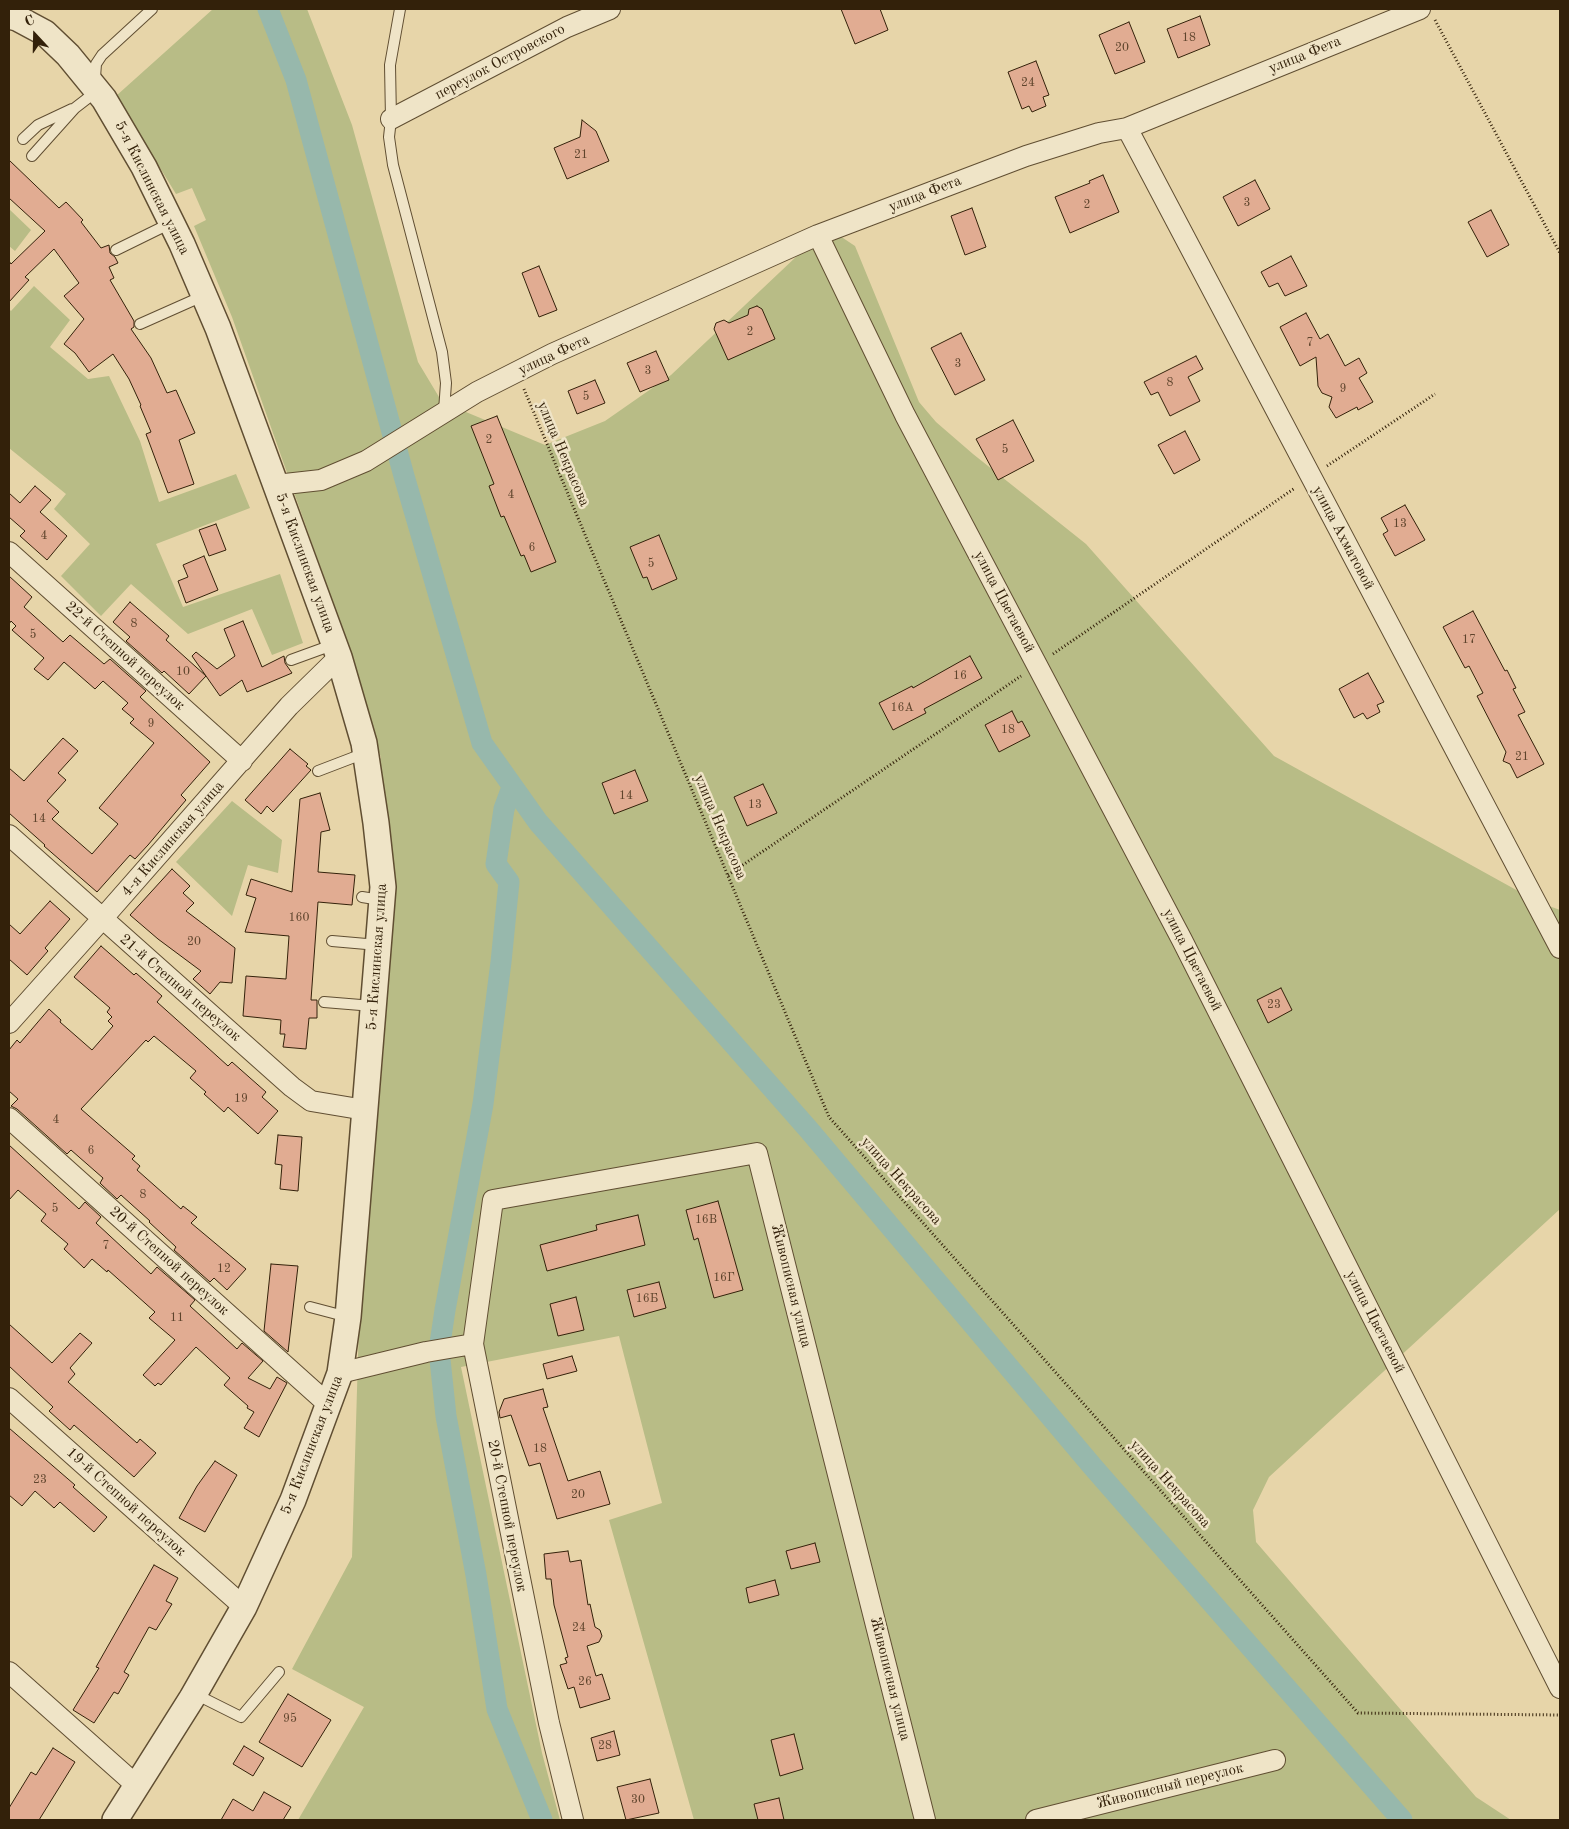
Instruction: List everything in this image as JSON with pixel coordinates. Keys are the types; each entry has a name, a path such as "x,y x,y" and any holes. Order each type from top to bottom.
{"street":[{"name":"переулок Островского","path":"391,120 567,27 610,9"},
{"name":"улица Фета","path":"276,485 321,480 366,461 444,411 552,354 818,235 1026,156 1099,133 1127,128 1427,13"},
{"name":"5-я Кислинская улица","path":"9,16 17,18 45,33 68,55 100,95 144,167 172,223 204,295 218,328 337,650 365,753 383,887 372,898 379,945 348,1317 340,1374 293,1500 244,1607 195,1694 115,1820"},
{"name":"улица Ахматовой","path":"1127,128 1560,948"},
{"name":"улица Цветаевой","path":"818,235 905,415 1182,940 1560,1688"},
{"name":"22-й Степной переулок","path":"9,552 242,761"},
{"name":"4-я Кислинская улица","path":"9,1023 242,761 337,650"},
{"name":"21-й Степной переулок","path":"9,835 292,1087 311,1101 365,1110"},
{"name":"20-й Степной переулок","path":"9,1118 329,1405"},
{"name":"Живописная улица","path":"472,1344 493,1200 757,1153 926,1820"},
{"name":"20-й Степной переулок","path":"472,1344 549,1722 573,1820"},
{"path":"340,1374 426,1352 472,1344"},
{"name":"19-й Степной переулок","path":"9,1398 244,1607"},
{"path":"9,1672 136,1785"},
{"name":"Живописный переулок","path":"1036,1820 1275,1760"}],"lane":[{"path":"23,139 38,125 100,95 95,77 96,64 102,55 152,9"},
{"path":"400,9 390,65 391,120 389,137 393,165 442,352 446,383 444,411"},
{"path":"32,156 75,108"},
{"path":"116,250 172,223"},
{"path":"140,324 204,295"},
{"path":"291,660 337,650"},
{"path":"318,771 365,753"},
{"path":"332,941 379,945"},
{"path":"324,1002 374,1006"},
{"path":"310,1307 348,1317"},
{"path":"195,1694 241,1717 279,1672"}],"path":[{"path":"1427,13 1560,253"},
{"name":"улица Некрасова","path":"516,372 829,1117 1358,1713 1560,1715"},
{"path":"728,875 1436,394"}],"green space":[{"path":"213,9 307,9 352,125 418,362 442,402 545,445 605,421 671,375 816,238 834,232 855,246 919,402 936,422 973,454 1086,544 1274,756 1538,902 1560,910 1560,1209 1269,1477 1253,1510 1256,1542 1476,1797 1511,1820 694,1820 609,1520 662,1503 619,1336 461,1367 542,1753 560,1820 298,1820 364,1707 292,1669 352,1557 359,1323 383,1058 395,887 374,763 381,758 338,617 232,317 194,226 206,220 192,188 176,194 116,96"},
{"path":"9,209 31,230 15,251 9,246"},
{"path":"34,286 70,320 50,347 88,379 109,376 140,441 159,502 236,474 250,508 156,544 183,607 280,574 303,643 272,655 252,609 188,634 131,584 101,616 61,576 90,544 54,509 66,494 9,448 9,309 11,311"},
{"path":"232,801 282,840 278,873 248,865 232,916 176,862"}],"building":[{"path":"841,9 880,9 888,30 855,44"},
{"path":"1200,16 1210,45 1178,58 1167,29"},
{"path":"1129,22 1145,62 1115,74 1099,35"},
{"path":"1036,61 1049,95 1043,97 1046,106 1032,112 1029,106 1022,109 1008,72"},
{"path":"582,120 596,131 609,161 567,179 554,148 580,137"},
{"path":"9,160 59,208 66,202 83,220 81,222 101,248 109,245 110,253 118,263 109,267 114,278 110,280 134,321 134,327 131,329 151,358 167,393 176,390 195,433 179,440 194,484 168,493 146,434 151,432 141,405 129,379 113,354 89,372 75,353 64,344 84,319 64,296 79,283 54,249 25,277 29,280 9,302 9,261 11,264 45,231 9,198"},
{"path":"1103,175 1119,212 1070,233 1055,197 1090,183 1089,181"},
{"path":"1255,180 1270,209 1238,226 1223,197"},
{"path":"972,208 986,247 965,255 951,216"},
{"path":"1491,210 1509,245 1487,257 1468,222"},
{"path":"1291,256 1307,286 1285,296 1278,283 1269,287 1261,272"},
{"path":"539,266 557,310 539,317 522,273"},
{"path":"757,306 762,309 775,339 728,360 714,329 716,323 724,320 729,323 748,315 749,309"},
{"path":"1306,313 1320,339 1328,334 1345,366 1359,358 1367,373 1359,378 1373,402 1358,410 1357,407 1336,418 1329,407 1332,397 1322,393 1318,386 1316,357 1300,366 1280,327"},
{"path":"961,333 985,380 955,395 931,348"},
{"path":"656,351 669,380 640,392 627,363"},
{"path":"1196,356 1203,369 1188,377 1200,401 1170,416 1158,392 1151,395 1144,382"},
{"path":"595,380 605,403 577,414 568,391"},
{"path":"497,416 556,562 531,572 524,555 521,556 504,516 501,517 489,486 494,484 471,426"},
{"path":"1013,420 1034,461 998,480 976,439"},
{"path":"1185,431 1200,460 1174,474 1158,445"},
{"path":"35,486 51,500 40,512 67,536 47,560 20,536 25,531 9,517 9,493 20,503"},
{"path":"1405,505 1425,540 1395,556 1383,534 1388,531 1381,518"},
{"path":"216,524 226,550 209,556 199,530"},
{"path":"659,535 677,579 652,590 647,577 643,578 630,547"},
{"path":"204,556 218,590 186,603 178,581 188,577 183,565"},
{"path":"9,576 32,597 24,607 63,642 70,635 104,664 110,659 146,691 140,697 210,762 181,795 186,800 148,845 135,859 130,855 97,892 9,813 9,768 24,781 63,738 78,751 58,773 66,780 47,801 59,812 52,819 92,854 118,824 99,808 154,743 130,723 134,719 122,709 128,703 103,681 95,689 64,662 48,680 34,669 44,658 12,630 16,626 11,621 9,624"},
{"path":"130,602 169,636 166,640 206,676 189,694 164,671 162,673 126,641 130,637 113,622"},
{"path":"1473,611 1516,688 1513,689 1525,712 1518,715 1544,764 1517,778 1510,764 1503,761 1506,752 1477,696 1483,693 1469,666 1465,668 1443,627"},
{"path":"243,621 262,667 284,656 285,663 292,673 247,692 242,680 220,696 192,656 196,652 217,669 235,656 224,629"},
{"path":"970,656 982,678 924,709 926,713 893,730 879,703 912,686 913,688"},
{"path":"1368,673 1384,702 1377,705 1380,712 1367,719 1363,713 1354,718 1339,689"},
{"path":"1012,711 1018,723 1022,721 1030,736 999,752 985,725"},
{"path":"290,749 308,764 306,766 311,770 273,812 267,806 261,814 245,800"},
{"path":"635,770 648,801 614,814 602,783"},
{"path":"763,784 777,813 747,826 734,797"},
{"path":"320,793 330,830 321,832 318,872 355,875 352,905 318,902 311,1000 317,1000 317,1018 309,1018 306,1049 283,1047 285,1034 280,1034 281,1020 243,1016 246,976 286,979 289,936 245,932 256,898 246,895 251,879 292,892 300,799"},
{"path":"172,869 190,886 183,893 194,903 186,911 235,948 232,983 220,982 210,994 193,979 201,971 158,939 130,915"},
{"path":"50,901 70,919 45,948 48,951 27,975 9,959 9,924 20,934"},
{"path":"101,946 134,975 136,973 162,996 157,1002 228,1066 232,1062 266,1092 262,1097 278,1111 258,1134 228,1107 224,1112 204,1094 206,1092 190,1078 196,1071 154,1036 148,1042 146,1040 81,1109 135,1156 132,1159 140,1166 137,1170 181,1209 183,1206 197,1217 191,1223 246,1269 227,1290 214,1278 210,1282 174,1250 176,1247 121,1195 117,1199 100,1183 103,1178 71,1150 67,1154 17,1109 11,1106 18,1099 9,1091 9,1050 17,1040 20,1043 49,1009 61,1020 60,1022 92,1050 113,1026 108,1021 112,1017 107,1012 110,1008 74,977"},
{"path":"1281,988 1292,1010 1268,1023 1257,1000"},
{"path":"278,1135 302,1137 298,1191 280,1189 282,1165 275,1164"},
{"path":"9,1145 79,1209 85,1202 101,1217 96,1223 151,1274 157,1267 195,1300 190,1306 237,1349 242,1343 263,1361 248,1378 270,1389 277,1377 287,1383 259,1437 244,1428 254,1412 247,1408 248,1406 224,1385 230,1378 196,1347 161,1385 158,1383 155,1386 143,1375 175,1340 149,1318 155,1312 108,1270 107,1272 92,1259 84,1268 64,1249 68,1244 41,1221 46,1214 18,1190 9,1200"},
{"path":"718,1201 743,1290 714,1298 698,1238 694,1240 686,1210"},
{"path":"638,1215 645,1245 547,1271 540,1245 597,1230 596,1225"},
{"path":"271,1264 298,1266 288,1352 264,1331"},
{"path":"659,1282 666,1308 634,1317 627,1290"},
{"path":"576,1297 584,1330 558,1336 550,1304"},
{"path":"9,1324 52,1363 80,1333 92,1343 70,1368 75,1374 68,1382 137,1443 140,1439 156,1453 134,1477 74,1425 70,1430 49,1411 53,1407 9,1366"},
{"path":"572,1356 577,1371 547,1379 543,1364"},
{"path":"543,1389 548,1407 543,1408 568,1481 600,1471 610,1504 557,1519 540,1463 529,1466 511,1415 500,1418 499,1412 504,1399"},
{"path":"9,1428 75,1485 73,1487 107,1517 94,1532 60,1502 54,1508 35,1491 22,1506 9,1495"},
{"path":"215,1461 237,1475 205,1532 179,1518 197,1486"},
{"path":"815,1543 820,1562 791,1569 786,1551"},
{"path":"568,1551 570,1562 581,1560 588,1605 590,1604 595,1627 600,1630 602,1636 599,1642 587,1646 596,1676 602,1674 610,1699 580,1708 574,1687 568,1689 560,1665 567,1663 565,1658 568,1657 554,1605 551,1579 546,1579 544,1554"},
{"path":"154,1565 178,1578 166,1601 172,1604 156,1630 149,1627 124,1672 129,1675 118,1694 114,1692 94,1723 73,1710 99,1668 96,1667"},
{"path":"775,1580 779,1595 749,1603 746,1588"},
{"path":"288,1694 331,1720 302,1767 259,1742"},
{"path":"614,1731 620,1755 597,1761 591,1738"},
{"path":"794,1734 803,1769 780,1776 771,1740"},
{"path":"244,1746 264,1758 253,1776 233,1764"},
{"path":"53,1748 75,1762 39,1820 9,1820 9,1808 31,1772 36,1775"},
{"path":"650,1779 659,1813 626,1820 617,1787"},
{"path":"264,1792 291,1807 283,1820 221,1820 233,1799 253,1811"},
{"path":"779,1798 784,1820 758,1820 754,1804"}],"waterway":[{"path":"268,9 296,80 404,476 482,743 538,822 809,1130 1093,1467 1402,1820"},
{"path":"514,789 511,790 504,809 496,864 509,882 483,1104 439,1350 446,1416 476,1575 497,1709 542,1820"}]}
